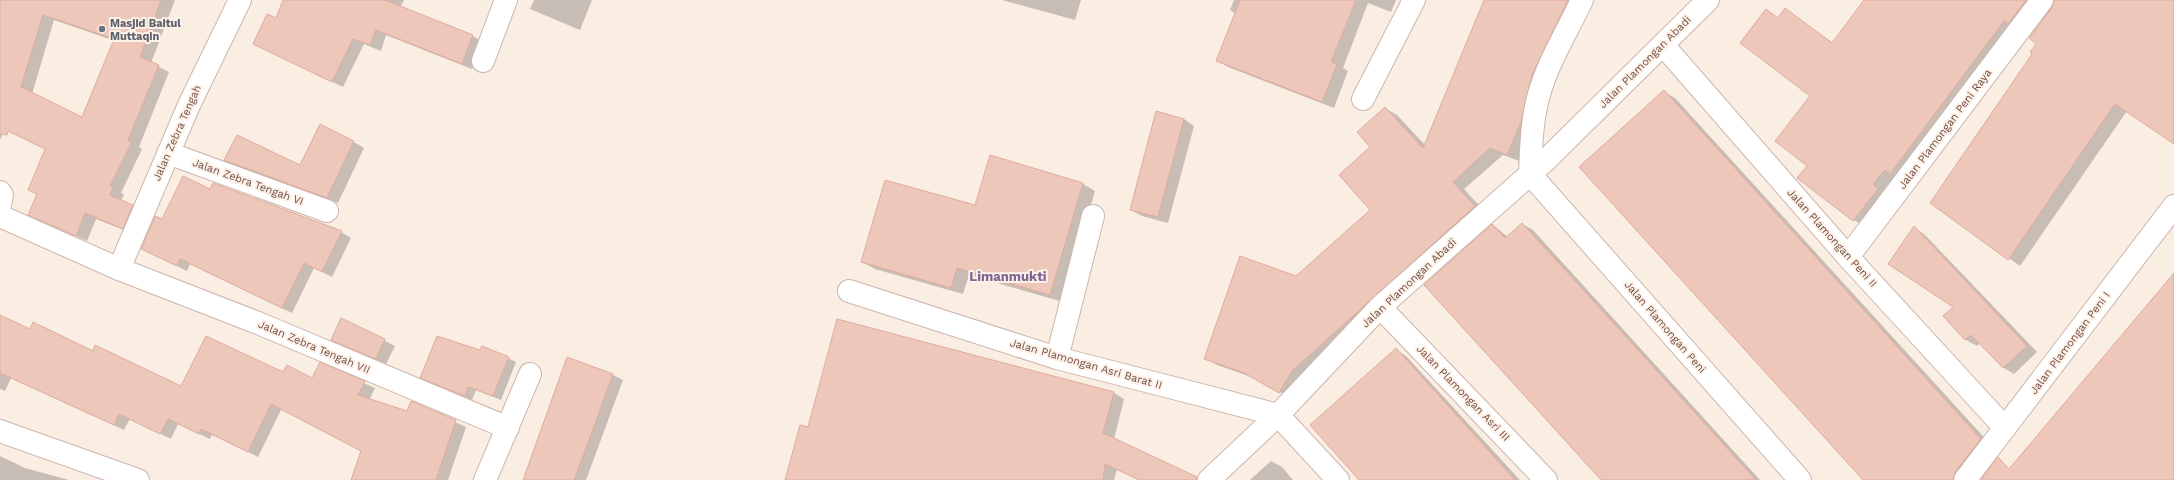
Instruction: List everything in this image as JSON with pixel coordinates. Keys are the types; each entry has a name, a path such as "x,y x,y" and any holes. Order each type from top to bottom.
{"street":[{"name":"Jalan Zebra Tengah","path":"119,269 189,105 240,0"},
{"path":"483,61 506,0"},
{"path":"1363,99 1414,0"},
{"path":"1530,174 1532,131 1536,105 1544,79 1582,0"},
{"name":"Jalan Plamongan Abadi","path":"1209,480 1278,415 1380,307 1546,160 1708,0"},
{"name":"Jalan Plamongan Peni Raya","path":"1848,257 2042,0"},
{"name":"Jalan Plamongan Peni II","path":"1663,45 1848,257 2005,428"},
{"name":"Jalan Zebra Tengah VI","path":"168,153 327,211"},
{"name":"Jalan Plamongan Peni","path":"1530,174 1800,480"},
{"path":"0,192 2,199 0,205"},
{"name":"Jalan Plamongan Peni I","path":"1965,480 2174,206"},
{"name":"Jalan Zebra Tengah VII","path":"0,216 119,269 258,323 508,428"},
{"path":"1057,358 1093,216"},
{"name":"Jalan Plamongan Asri Barat II","path":"849,292 1057,358 1278,415"},
{"name":"Jalan Plamongan Asri III","path":"1380,307 1546,480"},
{"path":"485,480 530,374"},
{"path":"1278,415 1338,480"},
{"path":"0,431 138,480"}],"building":[{"path":"0,0 161,0 140,57 159,65 128,140 132,142 110,186 113,187 110,195 133,205 123,229 85,213 76,236 28,215 37,194 28,190 45,149 8,131 7,135 0,134","holes":["43,15 114,39 82,117 21,87"]},
{"path":"283,0 385,0 473,35 462,64 376,30 370,45 353,39 332,82 253,44 267,14 276,18"},
{"path":"1240,0 1356,0 1331,62 1337,64 1322,102 1216,61"},
{"path":"1484,0 1568,0 1532,75 1521,122 1507,155 1490,148 1453,182 1475,206 1292,371 1279,393 1244,373 1204,359 1240,256 1296,276 1370,210 1339,175 1370,147 1357,132 1385,107 1423,148"},
{"path":"1864,0 2026,0 2008,24 2004,21 1890,174 1885,170 1873,184 1878,189 1853,221 1797,178 1807,166 1775,141 1810,96 1740,43 1766,9 1778,18 1785,8 1832,43"},
{"path":"2054,0 2174,0 2174,144 2115,104 2008,260 1930,203 2032,54 2030,52 2036,44 2029,38 2052,8"},
{"path":"1664,90 1981,439 1955,472 1953,480 1863,480 1579,167"},
{"path":"1156,111 1184,119 1158,217 1130,210"},
{"path":"320,124 354,141 327,198 224,160 237,135 300,165"},
{"path":"990,155 1083,183 1050,295 957,268 951,288 861,262 885,180 975,205"},
{"path":"183,176 210,189 213,183 342,231 322,272 304,263 282,308 180,259 177,266 141,249 155,216 162,219"},
{"path":"1522,223 1756,480 1601,480 1424,285 1492,224 1505,238"},
{"path":"1914,226 2027,346 2003,368 1971,335 1965,340 1943,316 1953,307 1888,264"},
{"path":"2174,273 2174,480 1981,480 1998,457 2009,469"},
{"path":"0,315 30,329 33,322 93,351 95,345 181,386 206,336 283,372 287,365 312,378 320,362 365,381 358,395 407,411 411,401 456,420 436,480 351,480 361,451 271,404 248,452 201,429 199,434 168,419 160,434 119,414 114,425 0,373"},
{"path":"341,318 385,339 376,359 331,340"},
{"path":"837,319 1114,392 1103,433 1197,477 1197,480 1139,480 1105,464 1103,480 785,480 800,425 808,427"},
{"path":"437,336 480,350 482,346 509,357 493,396 468,387 465,396 420,378"},
{"path":"1396,348 1515,480 1359,480 1310,425"},
{"path":"567,357 613,374 574,480 523,480"}],"place":[{"name":"Masjid Baitul Muttaqin","path":"102,29"}],"district":[{"name":"Limanmukti","path":"1008,276"}]}
